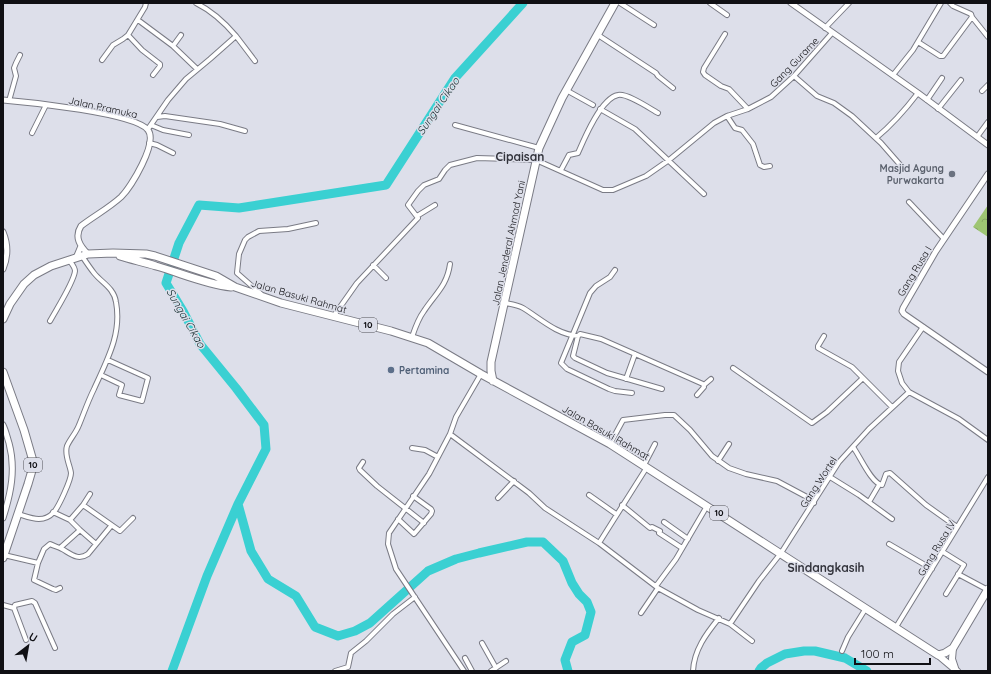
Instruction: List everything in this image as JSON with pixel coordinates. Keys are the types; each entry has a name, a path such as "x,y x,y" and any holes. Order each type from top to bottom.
{"highway":[{"name":"Jalan Jenderal Ahmad Yani","path":"494,381 491,371 491,362 539,148 566,90 615,3"},
{"name":"Jalan Basuki Rahmat","path":"3,319 16,294 34,275 51,266 79,257 113,253 155,256 216,276 235,287"},
{"name":"Jalan Basuki Rahmat","path":"113,253 215,285 235,287 292,306 412,337 428,343 494,381 610,444 938,655"},
{"path":"479,372 491,362"},
{"name":"10","path":"3,372 28,442 33,461 31,476 4,556"},
{"path":"938,655 953,648 988,590"}],"main road":[{"path":"953,648 952,658 956,670"},
{"path":"938,655 956,670"}],"street":[{"path":"102,60 113,45 128,35 138,20 146,3"},
{"path":"196,3 225,23 255,61"},
{"path":"620,3 654,25"},
{"path":"710,3 727,15"},
{"path":"791,3 918,93 988,145"},
{"path":"826,28 849,3"},
{"path":"893,75 910,55 941,3"},
{"path":"950,3 971,14 987,35"},
{"path":"918,42 940,56 943,56 972,17"},
{"path":"138,20 173,46 197,69"},
{"name":"Gang Gurame","path":"536,160 603,190 613,190 646,176 669,160 714,122 748,109 771,97 794,76 832,33"},
{"path":"725,34 703,72 717,84 729,89 748,109"},
{"path":"128,35 142,50 160,64 159,69 153,75"},
{"path":"173,46 181,35"},
{"path":"598,35 651,69 673,88"},
{"path":"189,134 149,127 172,95 186,79 236,36"},
{"path":"9,101 16,76 14,68 20,55"},
{"path":"794,76 817,96 834,103 876,138 902,167"},
{"path":"927,100 942,78"},
{"path":"938,108 960,80"},
{"path":"982,91 988,85"},
{"path":"566,90 593,105"},
{"path":"876,138 890,127 918,93"},
{"path":"560,170 569,155 578,153 600,109 612,98 619,95 658,113"},
{"name":"Jalan Pramuka","path":"3,100 81,109 129,120 149,127 149,150 126,190 116,201 81,226 78,230 77,236 81,246 79,257"},
{"path":"32,132 46,105"},
{"path":"600,109 635,129 704,194"},
{"path":"157,117 165,116 220,124 245,131"},
{"path":"727,116 735,128 742,130 753,144 760,165 764,167 770,166"},
{"path":"977,137 988,122"},
{"path":"456,125 539,148"},
{"path":"149,144 157,145 173,153"},
{"path":"333,317 350,291 373,265 418,220 409,207 409,202 424,185 439,179 450,165 477,158 536,160"},
{"name":"Gang Rusa I","path":"988,174 944,239 902,311 904,314 988,372"},
{"path":"909,202 944,239"},
{"path":"416,216 435,205"},
{"path":"264,296 237,273 239,254 245,240 259,231 288,229 316,223"},
{"path":"3,232 7,250 7,258 3,269"},
{"path":"50,321 70,284 81,246"},
{"path":"17,514 41,520 47,518 58,506 71,474 66,447 79,425 114,344 117,330 116,301 112,291 79,257"},
{"path":"412,337 415,326 424,311 443,286 447,278 450,264"},
{"path":"373,265 386,278"},
{"path":"615,270 608,279 593,289 580,318 573,356 607,373 662,389"},
{"path":"505,303 523,308 545,324 576,336 580,334 601,339 704,386"},
{"path":"923,327 898,366 902,383 908,392 959,419 988,440"},
{"path":"576,336 561,360 562,366 615,391 632,392"},
{"path":"824,336 818,348 852,367 892,407"},
{"path":"626,379 635,354"},
{"path":"100,375 122,385 119,395 142,401 148,378 108,360"},
{"path":"732,368 812,424 864,378"},
{"path":"464,671 401,578 392,560 388,544 389,533 429,474 450,434 456,417 479,372"},
{"path":"697,395 711,379"},
{"name":"Gang Wortel","path":"730,624 759,581 781,553 839,462 908,392"},
{"path":"610,444 623,420 674,415 718,461 729,468 746,474 777,481 814,503"},
{"path":"3,425 9,442 13,464 9,499 3,518"},
{"path":"450,434 514,481 545,508 599,543 656,587 698,610 730,624 752,641"},
{"path":"599,543 645,466 655,444"},
{"path":"718,461 729,444"},
{"path":"853,447 860,455 869,472 879,485"},
{"path":"412,448 425,450 438,457"},
{"path":"363,462 360,466 360,470 377,486 424,523"},
{"path":"869,502 879,485 883,484 886,474 890,473 926,505 958,527"},
{"path":"830,477 892,519"},
{"name":"Gang Rusa IV","path":"896,627 988,477"},
{"path":"498,498 514,481"},
{"path":"70,520 90,494"},
{"path":"589,494 616,514"},
{"path":"398,518 414,534 424,523 432,511 413,496"},
{"path":"3,498 9,499"},
{"path":"83,505 120,531 133,518"},
{"path":"622,505 650,528 652,527 660,531 659,534 682,548"},
{"path":"641,613 707,506"},
{"path":"53,512 70,520 96,544"},
{"path":"664,522 688,539"},
{"path":"60,588 56,590 34,580 38,563 47,545 50,544 60,548 74,557 80,557 88,554 111,526"},
{"path":"60,548 80,530"},
{"path":"889,544 932,569"},
{"path":"943,552 964,565 946,594"},
{"path":"4,556 38,563"},
{"path":"958,574 988,590"},
{"path":"335,671 348,667 350,655 353,651 366,641 393,614 415,597"},
{"path":"14,608 15,605 32,601 35,603 55,648"},
{"path":"3,605 14,608"},
{"path":"14,608 26,640"},
{"path":"842,651 848,637 866,608"},
{"path":"693,671 693,660 700,644 719,618"},
{"path":"482,643 496,668"},
{"path":"465,658 472,671"},
{"path":"491,671 506,660"}],"green space":[{"path":"988,205 988,237 973,227"}],"waterway":[{"name":"Sungai Cikao","path":"172,671 207,576 238,504 266,449 264,425 200,344 183,311 166,283 179,243 199,205 239,208 386,185 455,78 523,3"},
{"path":"238,504 251,551 268,579 296,596 315,627 338,636 355,631 370,623 428,571 456,559 479,553 527,542 543,542 563,561 572,583 579,594 587,602 591,612 585,635 572,642 565,660 568,671"},
{"path":"759,671 767,663 785,654 804,651 815,651 845,658 867,671"}],"place":[{"name":"Masjid Agung Purwakarta","path":"952,174"},
{"name":"Pertamina","path":"391,370"}],"district":[{"name":"Cipaisan","path":"520,157"},
{"name":"Sindangkasih","path":"826,568"}]}
